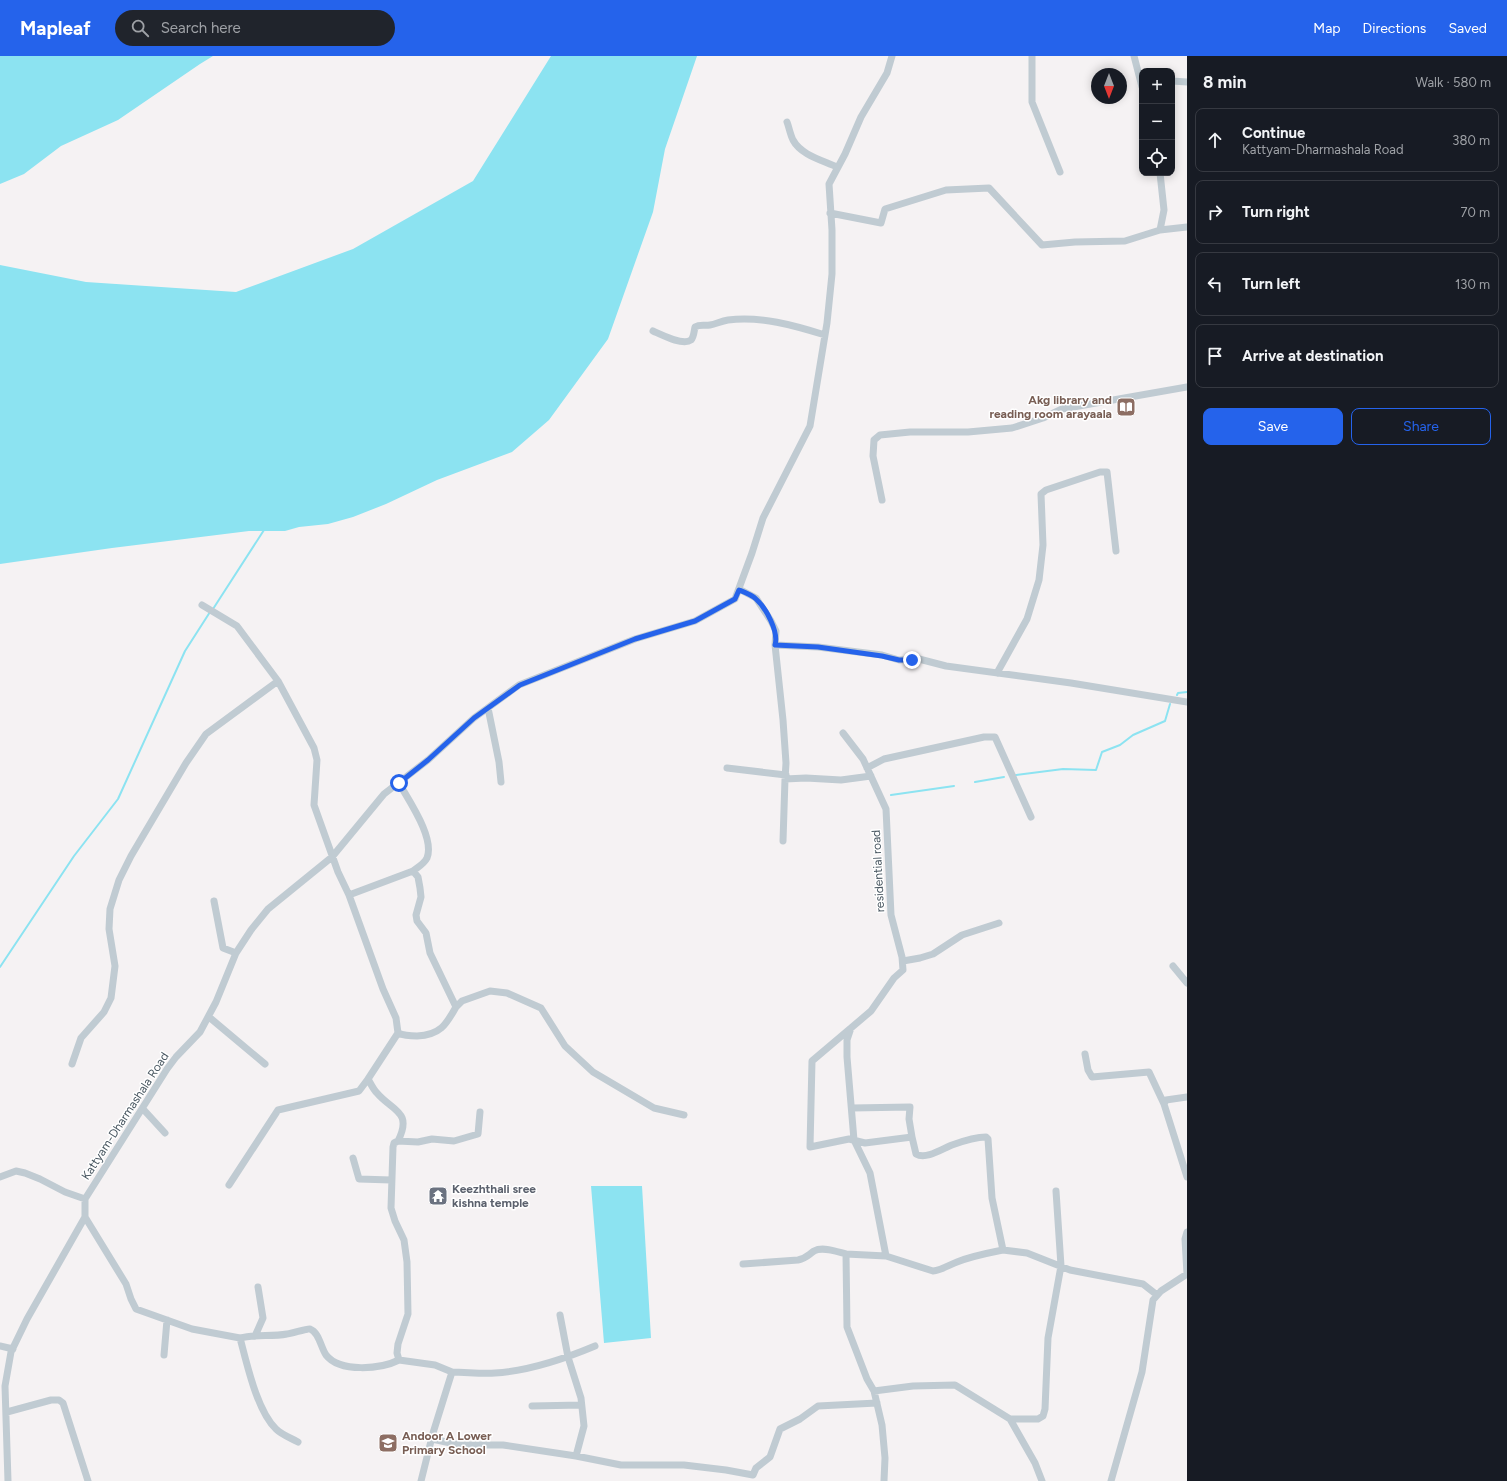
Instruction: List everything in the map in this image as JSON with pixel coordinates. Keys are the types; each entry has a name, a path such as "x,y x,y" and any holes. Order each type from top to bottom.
{"street":[{"name":"Kattyam-Dharmashala Road","path":"8,1479 4,1438 7,1412 3,1376 13,1348 27,1319 85,1217 85,1199 176,1057 200,1032 209,1017 236,953 251,930 268,909 332,858 384,794 428,760 474,718 520,685 635,639 695,621 735,599 763,518 810,426 825,335 832,274 832,230 829,184 845,154 861,117 886,74 892,56"},
{"path":"1032,56 1032,102 1060,172"},
{"path":"1134,56 1139,75"},
{"path":"1175,81 1187,82"},
{"path":"787,122 793,139 803,152 837,167"},
{"path":"1160,176 1164,210 1160,230"},
{"path":"830,213 880,223 885,210 902,204 946,190 989,188 1042,245 1075,242 1125,241 1160,230 1187,227"},
{"path":"653,332 684,342 690,340 693,336 695,327 699,325 711,325 727,320 749,319 789,324 825,335"},
{"path":"882,500 873,456 874,440 880,435 910,432 968,432 1012,428 1043,418 1062,409 1187,387"},
{"path":"997,673 1027,619 1039,580 1043,545 1041,494 1046,490 1100,472 1107,472 1116,551"},
{"path":"739,590 756,598 776,632 775,645 782,704 785,777 783,841"},
{"path":"205,607 237,626 278,681 314,748 317,760 314,805 332,858 349,895 383,989 396,1018 398,1033 359,1091 278,1110 229,1185"},
{"path":"775,645 818,647 882,656 899,660 919,659 946,666 1071,683 1187,702"},
{"path":"72,1064 81,1038 104,1012 111,998 116,966 109,929 110,909 119,880 131,856 186,763 206,734 278,681"},
{"path":"488,708 499,762 501,782"},
{"name":"residential road","path":"843,733 863,759 886,809 891,915 903,961"},
{"path":"867,768 884,759 984,737 995,737 1031,817"},
{"path":"727,768 785,777 841,780 871,776"},
{"path":"349,895 413,871 422,865 426,859 428,843 423,828 399,783"},
{"path":"413,871 418,877 421,897 416,915 417,921 426,933 430,953 456,1007"},
{"path":"214,901 222,948 236,953"},
{"path":"912,1137 865,1143 854,1140 843,1140 810,1146 812,1061 871,1011 894,978 903,970 903,961 933,954 962,935 999,923"},
{"path":"1173,966 1187,983"},
{"path":"398,1033 410,1036 435,1033 445,1025 456,1007 462,1001 490,991 507,993 541,1008 565,1046 593,1072 654,1108 684,1115"},
{"path":"209,1017 265,1064"},
{"path":"851,1027 847,1048 854,1140 870,1173 886,1256"},
{"path":"1085,1054 1088,1070 1092,1077 1149,1072 1164,1104 1187,1177"},
{"path":"368,1079 377,1093 401,1113 403,1120 401,1134 398,1140 394,1143 393,1147 392,1180 392,1208 395,1221 404,1240 407,1262 408,1314 398,1344 397,1353 399,1360"},
{"path":"1164,1104 1166,1100 1187,1097"},
{"path":"852,1108 910,1107 909,1119 912,1137 916,1154 919,1156 928,1155 972,1138 986,1137 988,1139 992,1198 1004,1250"},
{"path":"143,1109 165,1133"},
{"path":"398,1140 418,1142 432,1139 454,1141 478,1134 480,1112"},
{"path":"353,1158 359,1179 392,1180"},
{"path":"0,1177 16,1170 40,1179 65,1192 85,1199"},
{"path":"1010,1419 1038,1419 1043,1416 1045,1410 1048,1338 1061,1266 1056,1191"},
{"path":"85,1217 126,1284 136,1309 192,1328 240,1338 282,1335 312,1329 330,1360 338,1364 364,1368 379,1367 392,1364 399,1360 435,1365 452,1372 495,1373 520,1369 568,1357 595,1346"},
{"path":"1111,1481 1142,1372 1153,1300 1161,1291 1187,1274 1185,1239 1187,1232"},
{"path":"743,1264 804,1259 814,1251 821,1249 846,1254 886,1256 933,1271 940,1270 954,1263 975,1256 1004,1250 1028,1253 1070,1270 1143,1284 1157,1295"},
{"path":"846,1254 846,1319 848,1331 867,1379 874,1391 877,1403 882,1425 885,1458 884,1481"},
{"path":"255,1336 263,1318 258,1287"},
{"path":"560,1315 568,1357 581,1398 584,1426 576,1456"},
{"path":"164,1355 167,1320"},
{"path":"240,1338 253,1387 268,1420 277,1430 298,1442"},
{"path":"0,1346 13,1348"},
{"path":"421,1481 452,1372"},
{"path":"874,1391 913,1386 955,1385 1010,1419 1035,1463 1042,1481"},
{"path":"7,1412 51,1400 58,1400 63,1403 88,1481"},
{"path":"432,1439 460,1445 503,1446 576,1456 621,1465 684,1465 726,1470 752,1478 756,1468 770,1457 780,1428 800,1419 818,1406 877,1403"},
{"path":"532,1406 581,1405"},
{"path":"0,1477 8,1479"}],"water":[{"path":"0,56 213,56 118,120 61,146 24,174 0,184"},
{"path":"551,56 697,56 665,149 653,212 608,339 549,420 512,452 437,480 386,504 353,517 328,524 299,527 285,531 249,531 0,564 0,265 86,282 236,292 353,249 473,181"},
{"path":"591,1186 642,1186 651,1338 604,1343"}],"waterway":[{"path":"213,609 264,530"},
{"path":"0,967 74,856 118,799 185,651 210,612"},
{"path":"1177,695 1178,693 1187,692"},
{"path":"1016,775 1063,769 1096,770 1102,752 1120,745 1133,735 1165,721 1170,704"},
{"path":"975,782 1004,777"},
{"path":"891,795 954,786"}],"place":[{"name":"Akg library and reading room arayaala","path":"1126,407"},
{"name":"Keezhthali sree kishna temple","path":"438,1196"},
{"name":"Andoor A Lower Primary School","path":"388,1443"}],"route":[{"path":"399,783 428,760 474,718 520,685 635,639 695,621 735,599 739,590 756,598 763,608 776,632 775,645 818,647 882,656 899,660 912,660"}]}
